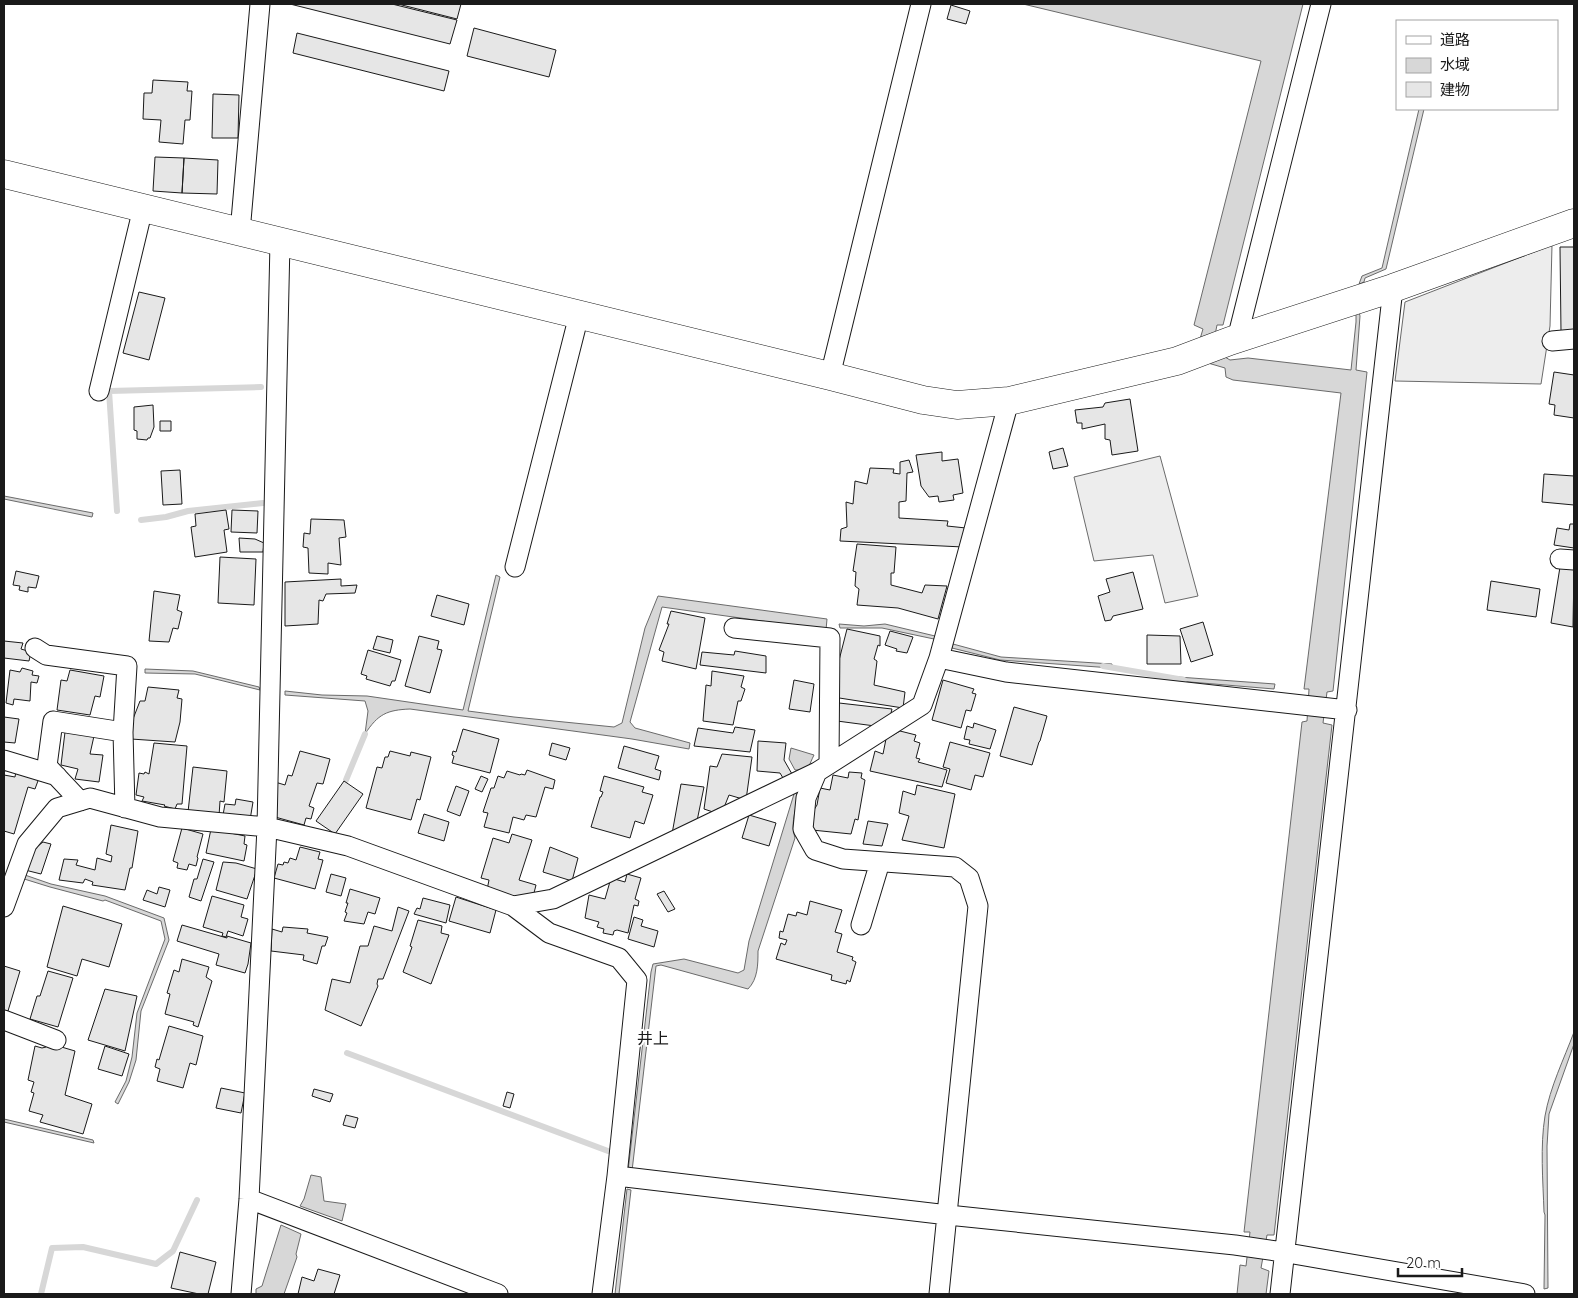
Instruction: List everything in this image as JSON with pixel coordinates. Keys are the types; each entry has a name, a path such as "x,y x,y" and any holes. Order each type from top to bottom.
{"street":[{"path":"240,232 260,4"},
{"path":"830,376 921,4"},
{"path":"1234,340 1321,4"},
{"path":"4,174 932,401 957,405 1009,401 1176,360 1393,288 1574,223"},
{"path":"99,391 143,208"},
{"path":"241,1294 268,828 280,242"},
{"path":"1280,1294 1280,1252 1342,709 1393,288"},
{"path":"516,567 579,315"},
{"path":"1552,341 1574,339"},
{"path":"513,906 553,899 823,768 922,705 939,658 1009,401"},
{"path":"734,628 830,638 823,768 806,798 803,829 815,850 843,860 955,867 969,878 978,906 939,1294"},
{"path":"35,648 46,655 127,666 123,732 125,808"},
{"path":"939,658 1006,672 1342,709"},
{"path":"80,801 47,766 53,721 123,732"},
{"path":"4,760 57,776"},
{"path":"4,907 13,858 56,808 90,798 160,817 268,828 348,846 513,906 549,934 619,958 637,980 618,1176 602,1294"},
{"path":"861,925 880,862"},
{"path":"4,1020 56,1040"},
{"path":"618,1176 948,1215 1235,1246 1525,1294"},
{"path":"248,1199 498,1294"}],"shaded area":[{"path":"1552,245 1550,326 1541,384 1395,381 1405,302"},
{"path":"1160,456 1198,596 1165,603 1153,555 1094,561 1074,477"}],"water":[{"path":"1023,4 1303,4 1223,325 1217,325 1215,335 1225,357 1230,360 1248,358 1351,370 1356,313 1359,312 1356,370 1367,372 1333,691 1327,692 1323,723 1332,725 1274,1235 1267,1235 1261,1268 1269,1271 1266,1294 1237,1294 1240,1265 1246,1266 1250,1232 1244,1232 1302,722 1307,721 1309,689 1304,689 1341,393 1233,380 1226,377 1225,368 1208,363 1200,339 1203,329 1194,325 1261,61"},
{"path":"1419,110 1424,110 1386,269 1365,278 1364,282 1359,284 1362,276 1382,268"},
{"path":"4,496 93,513 92,517 4,499"},
{"path":"496,575 500,577 468,711 614,727 622,723 645,628 658,596 827,619 826,630 662,607 630,722 635,728 690,743 689,749 632,739 410,709 384,714 374,722 365,734 368,711 365,701 285,695 285,691 322,695 367,696 463,710"},
{"path":"839,624 864,626 885,624 935,636 934,639 882,628 840,628"},
{"path":"953,644 1001,657 1112,664 1112,668 1000,660 952,648"},
{"path":"145,669 193,671 259,687 260,690 195,674 145,673"},
{"path":"1178,677 1275,684 1274,689 1178,681"},
{"path":"791,748 814,755 798,801 793,827 795,838 758,951 756,976 748,989 661,965 656,966 632,1171 628,1171 653,964 684,959 738,973 744,970 749,941 794,794 799,770 795,770 789,759"},
{"path":"22,874 51,884 105,896 164,918 169,940 141,1011 136,1060 129,1082 118,1104 115,1102 126,1081 132,1057 137,1013 165,939 161,921 105,900 21,878"},
{"path":"1574,1032 1574,1044 1549,1114 1547,1146 1548,1288 1544,1289 1543,1127 1550,1094"},
{"path":"4,1119 93,1140 94,1143 4,1122"},
{"path":"311,1175 321,1177 324,1201 346,1204 342,1221 300,1206"},
{"path":"627,1189 631,1190 619,1294 615,1294"},
{"path":"281,1225 301,1234 297,1257 284,1294 256,1294 256,1289 262,1286"}],"building":[{"path":"290,4 392,4 457,20 450,44"},
{"path":"398,4 461,4 457,19"},
{"path":"951,5 970,11 966,24 947,19"},
{"path":"474,28 556,50 549,77 467,56"},
{"path":"297,33 449,71 444,91 293,53"},
{"path":"153,80 188,82 187,91 192,91 190,120 185,120 183,144 159,142 161,120 143,119 144,93 152,93"},
{"path":"213,94 239,95 238,138 212,138"},
{"path":"155,157 184,158 182,193 153,191"},
{"path":"184,158 218,160 217,194 182,193"},
{"path":"1560,247 1574,247 1574,331 1561,332"},
{"path":"139,292 165,298 149,360 123,353"},
{"path":"1554,372 1574,375 1574,418 1554,415 1555,405 1549,404"},
{"path":"1130,399 1138,451 1112,455 1110,440 1105,439 1105,424 1082,429 1082,423 1077,423 1075,410 1103,407 1105,403"},
{"path":"153,405 154,427 150,438 147,440 137,439 137,431 134,430 134,407"},
{"path":"160,421 171,421 171,431 160,431"},
{"path":"1063,448 1068,466 1053,469 1049,452"},
{"path":"942,452 942,461 958,459 963,493 953,495 954,500 939,502 938,496 929,497 921,486 916,455"},
{"path":"909,460 913,472 907,473 906,501 899,502 899,518 948,521 947,526 966,528 963,547 840,541 841,529 847,527 846,502 853,504 855,481 867,484 870,468 894,469 893,473 900,474 900,462"},
{"path":"180,470 182,504 163,505 161,471"},
{"path":"1544,474 1574,476 1574,505 1542,502"},
{"path":"226,510 229,529 224,530 227,552 195,557 191,527 196,526 195,514"},
{"path":"232,510 258,511 257,533 231,532"},
{"path":"311,519 344,520 346,537 339,538 341,565 328,563 328,574 309,573 308,548 303,547 304,533 310,534"},
{"path":"1570,524 1574,524 1574,548 1554,545 1557,528 1569,530"},
{"path":"239,538 255,539 264,543 263,552 240,552"},
{"path":"857,544 896,547 894,573 891,573 891,585 922,593 925,585 947,586 938,619 898,608 857,605 859,589 855,586 856,572 853,571"},
{"path":"220,557 256,559 254,605 218,603"},
{"path":"1560,567 1574,569 1573,627 1551,623"},
{"path":"16,571 39,576 36,588 28,587 28,592 19,590 20,586 13,585"},
{"path":"1133,572 1143,609 1113,616 1111,620 1105,621 1098,596 1110,592 1106,579"},
{"path":"341,579 341,586 357,585 355,593 326,594 323,601 319,600 318,624 285,626 285,582"},
{"path":"1491,581 1540,589 1536,617 1487,610"},
{"path":"154,591 180,595 177,610 182,612 178,629 173,628 169,642 149,641"},
{"path":"437,595 469,604 464,625 431,616"},
{"path":"671,611 705,618 696,669 662,661 664,652 659,650 669,624 667,624"},
{"path":"1203,622 1213,655 1191,662 1180,629"},
{"path":"847,629 880,636 880,646 878,645 874,659 877,661 874,685 905,692 903,708 833,697 834,680"},
{"path":"890,631 913,637 907,653 896,651 897,649 885,645"},
{"path":"1147,635 1180,636 1181,664 1147,664"},
{"path":"377,636 393,640 390,653 373,649"},
{"path":"419,636 439,641 437,649 442,650 430,693 405,686"},
{"path":"4,641 23,643 21,649 31,652 29,661 4,658"},
{"path":"368,650 401,660 395,681 392,681 390,686 366,679 367,676 361,674"},
{"path":"735,651 766,656 766,673 700,665 702,652 734,655"},
{"path":"22,668 33,671 32,675 39,676 37,683 31,682 30,701 14,699 13,705 6,703 10,670 20,672"},
{"path":"70,670 104,676 100,697 95,696 90,715 57,710 61,680 67,681"},
{"path":"712,671 744,676 741,687 745,689 741,701 738,701 733,725 703,721 706,685 711,686"},
{"path":"794,680 814,684 810,712 789,709"},
{"path":"943,680 974,689 972,693 976,694 971,711 966,710 961,728 932,720"},
{"path":"148,687 179,690 177,698 182,699 180,722 175,742 131,739 133,719 140,701 145,701"},
{"path":"839,703 892,709 890,717 875,726 837,721"},
{"path":"1014,707 1047,716 1032,765 1000,756"},
{"path":"4,717 19,719 15,743 4,742"},
{"path":"974,723 996,730 990,749 969,744 970,740 964,739 967,726 973,728"},
{"path":"735,727 755,730 750,752 694,746 698,728 733,733"},
{"path":"463,729 499,739 490,773 452,763 453,751 456,752"},
{"path":"900,731 916,735 914,741 920,743 916,758 920,759 918,762 947,770 942,787 870,771 875,751 883,754 886,739"},
{"path":"65,732 94,736 90,754 103,755 99,782 75,779 78,769 61,765"},
{"path":"758,741 786,743 784,760 792,774 783,778 780,773 757,771"},
{"path":"950,742 990,753 983,777 975,775 971,790 946,783 950,769 943,767"},
{"path":"154,743 187,746 182,804 177,804 175,809 165,805 142,801 144,797 136,795 139,773 144,774 145,772 149,774"},
{"path":"552,743 570,748 566,760 549,755"},
{"path":"624,746 659,756 655,769 661,771 659,780 618,768"},
{"path":"300,751 330,759 323,784 317,783 309,806 314,808 311,819 306,818 304,825 275,817 275,782 285,785 288,775 292,776"},
{"path":"390,751 410,756 411,752 431,757 420,800 417,799 411,820 366,808 377,767 382,768 385,757 388,757"},
{"path":"722,754 752,757 746,800 729,795 723,810 717,809 716,813 704,809 710,766 717,767"},
{"path":"193,767 227,771 224,802 220,801 219,816 188,812"},
{"path":"527,770 555,780 553,789 545,787 536,817 526,815 524,820 513,817 509,833 484,827 488,813 483,812 491,788 494,788 498,776 504,778 507,771 525,775"},
{"path":"16,771 39,778 35,789 28,787 14,834 4,831 4,775 15,777"},
{"path":"849,772 862,773 861,778 865,780 858,820 855,819 851,834 812,830 813,824 809,823 810,816 817,805 820,788 830,790 833,775 848,778"},
{"path":"481,776 488,779 482,792 475,789"},
{"path":"604,776 644,787 642,792 653,795 644,824 635,821 630,838 591,827 603,792 600,791"},
{"path":"344,781 363,794 335,834 316,821"},
{"path":"681,784 704,787 697,821 672,834"},
{"path":"917,785 955,794 944,848 902,840 909,816 899,813 903,791 915,795"},
{"path":"456,786 469,791 460,816 447,811"},
{"path":"236,799 253,802 250,820 223,815 225,804 235,805"},
{"path":"424,814 449,822 444,841 418,833"},
{"path":"749,815 776,823 769,846 742,838"},
{"path":"868,821 888,824 882,846 863,844"},
{"path":"111,825 138,831 132,868 130,868 125,890 92,885 93,882 85,879 83,883 59,880 64,859 78,860 76,865 95,870 97,858 111,862 112,856 106,854"},
{"path":"182,828 203,834 196,866 189,864 187,870 177,868 178,863 173,861"},
{"path":"211,829 245,836 244,844 247,845 244,861 206,853"},
{"path":"512,834 532,840 519,880 536,885 533,897 517,899 487,890 489,880 481,878 493,838 509,843"},
{"path":"43,842 51,844 41,874 25,870 34,849"},
{"path":"300,847 320,852 318,859 323,860 315,889 274,878 278,864 288,863 290,858 296,860"},
{"path":"550,847 578,858 572,881 543,872"},
{"path":"203,859 214,862 201,901 189,897 194,879 197,879"},
{"path":"223,862 236,863 257,869 247,899 216,890"},
{"path":"331,874 346,878 341,896 326,892"},
{"path":"627,874 641,878 635,899 639,901 638,906 634,905 628,933 617,930 614,931 613,935 603,933 604,929 597,927 599,922 585,918 589,895 605,899 611,878 625,882"},
{"path":"159,887 170,890 165,907 143,900 147,890 157,894"},
{"path":"350,889 380,898 375,914 368,912 364,924 344,921"},
{"path":"664,891 675,909 668,912 657,894"},
{"path":"212,896 244,905 241,917 248,919 243,936 228,931 226,937 222,936 223,933 203,927"},
{"path":"456,897 496,910 490,933 449,921"},
{"path":"423,898 450,905 446,923 414,914 417,908 420,909"},
{"path":"810,901 842,910 835,932 842,934 837,952 853,957 852,960 856,962 850,982 847,980 846,984 831,980 832,975 776,959 781,943 785,945 787,940 779,938 780,931 783,932 788,914 796,916 797,912 807,915"},
{"path":"63,906 122,924 109,967 82,959 77,976 47,967"},
{"path":"398,907 409,911 383,979 378,979 378,986 361,1026 325,1010 332,979 350,983 360,946 368,946 374,926 392,931"},
{"path":"634,917 643,920 641,926 658,931 654,947 628,939"},
{"path":"418,920 442,926 441,933 449,935 431,984 403,972 412,947 410,946"},
{"path":"182,925 251,943 245,973 216,965 219,954 177,941"},
{"path":"283,927 308,929 307,933 328,937 325,946 322,946 317,964 303,960 304,955 271,951 272,929 282,932"},
{"path":"182,959 209,967 206,977 212,981 198,1027 193,1025 194,1022 165,1014 170,994 167,993 174,970 179,972"},
{"path":"4,966 20,971 8,1011 4,1010"},
{"path":"48,971 73,978 58,1027 30,1019 37,996 40,996"},
{"path":"105,989 137,996 125,1051 88,1040"},
{"path":"169,1026 203,1036 196,1065 190,1063 183,1088 157,1081 160,1069 155,1067 157,1059 159,1060"},
{"path":"48,1043 75,1051 65,1095 92,1104 83,1134 40,1122 43,1115 29,1111 34,1093 31,1092 34,1082 28,1080 35,1046 42,1048 46,1047"},
{"path":"105,1046 129,1054 122,1076 98,1069"},
{"path":"221,1088 245,1093 241,1113 216,1108"},
{"path":"314,1089 333,1094 330,1102 312,1096"},
{"path":"507,1092 514,1094 510,1108 503,1106"},
{"path":"346,1115 358,1118 355,1128 343,1125"},
{"path":"180,1252 216,1262 208,1294 171,1288"},
{"path":"318,1269 340,1275 334,1294 298,1294 302,1277 314,1281"}],"waterway":[{"path":"117,511 109,391 261,387"},
{"path":"141,520 166,517 188,511 263,503"},
{"path":"1103,666 1184,680"},
{"path":"346,780 365,734"},
{"path":"347,1053 608,1151"},
{"path":"41,1294 52,1248 83,1247 156,1264 173,1251 197,1200"}],"district":[{"name":"井上","path":"653,1038"}]}
